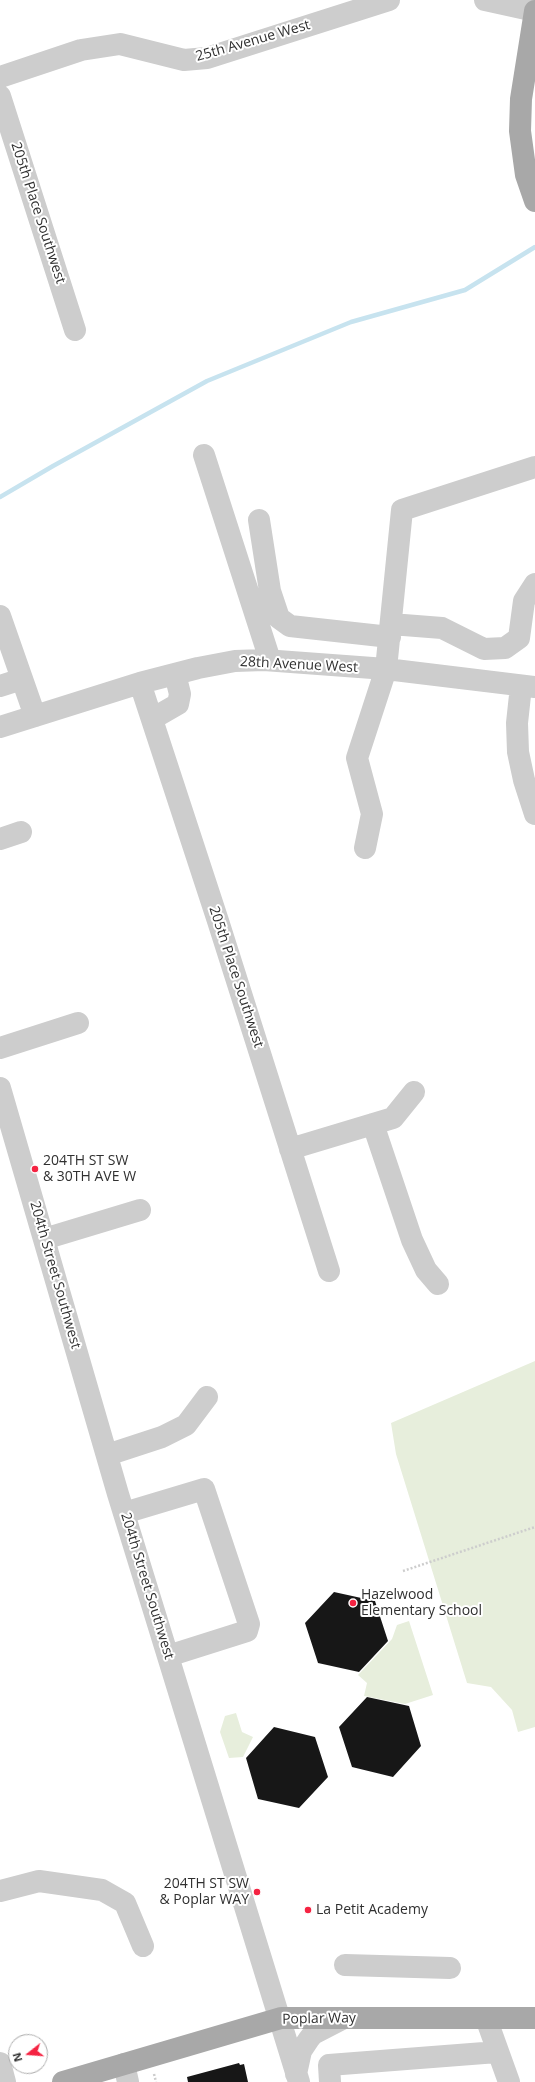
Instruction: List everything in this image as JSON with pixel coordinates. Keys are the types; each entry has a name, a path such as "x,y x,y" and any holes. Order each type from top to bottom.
{"main road":[{"path":"535,11 521,99 520,131 526,175 535,201"},
{"name":"Poplar Way","path":"63,2082 126,2073 280,2018 535,2018"}],"street":[{"name":"25th Avenue West","path":"0,77 81,50 120,44 184,60 207,58 389,0"},
{"path":"485,0 535,11"},
{"name":"205th Place Southwest","path":"0,96 75,330"},
{"path":"204,455 270,660"},
{"path":"365,848 372,814 357,758 386,669 402,510 535,467"},
{"path":"259,520 270,591 279,618 290,626 390,630 442,628 484,649 505,648 519,638 524,600 535,584"},
{"path":"0,616 35,716"},
{"name":"28th Avenue West","path":"1,721 35,716 140,683 175,674 235,662 270,660 386,669 528,687"},
{"path":"152,719 178,704 180,694 175,674"},
{"path":"0,686 22,679"},
{"name":"205th Place Southwest","path":"140,683 329,1271"},
{"path":"528,687 517,723 518,752 524,780 535,814"},
{"path":"0,839 21,832"},
{"path":"0,1048 78,1023"},
{"name":"204th Street Southwest","path":"0,1088 124,1514 298,2078"},
{"path":"290,1149 393,1118 414,1092"},
{"path":"373,1124 412,1240 426,1270 438,1284"},
{"path":"44,1239 140,1210"},
{"path":"107,1455 162,1437 186,1425 207,1397"},
{"path":"124,1514 204,1489 249,1624 247,1631 168,1656"},
{"path":"0,1891 39,1881 102,1890 125,1903 144,1946"},
{"path":"345,1965 450,1968"},
{"path":"298,2078 301,2051 309,2039 313,2034 344,2018"},
{"path":"486,2018 508,2082"},
{"path":"330,2082 329,2065 497,2052"},
{"path":"0,2063 5,2082"}],"path":[{"path":"403,1571 535,1527"},
{"path":"153,2070 156,2082"}],"green space":[{"path":"535,1361 535,1727 518,1732 512,1710 491,1687 467,1683 396,1454 391,1423"},
{"path":"409,1621 433,1695 405,1704 364,1696 367,1683 358,1675 392,1639 397,1625"},
{"path":"236,1713 242,1732 253,1737 243,1757 229,1758 220,1732 225,1716"}],"building":[{"path":"334,1592 375,1601 388,1641 359,1672 318,1663 305,1623"},
{"path":"367,1697 409,1706 421,1746 393,1777 352,1767 339,1727"},
{"path":"274,1727 315,1737 328,1777 299,1808 258,1799 246,1758"},
{"path":"239,2063 240,2065 244,2064 248,2082 188,2082 187,2077"}],"waterway":[{"path":"0,497 207,381 351,322 465,290 535,247"}],"place":[{"name":"204TH ST SW & 30TH AVE W","path":"35,1169"},
{"name":"Hazelwood Elementary School","path":"353,1603"},
{"name":"204TH ST SW & Poplar WAY","path":"257,1892"},
{"name":"La Petit Academy","path":"308,1910"}]}
